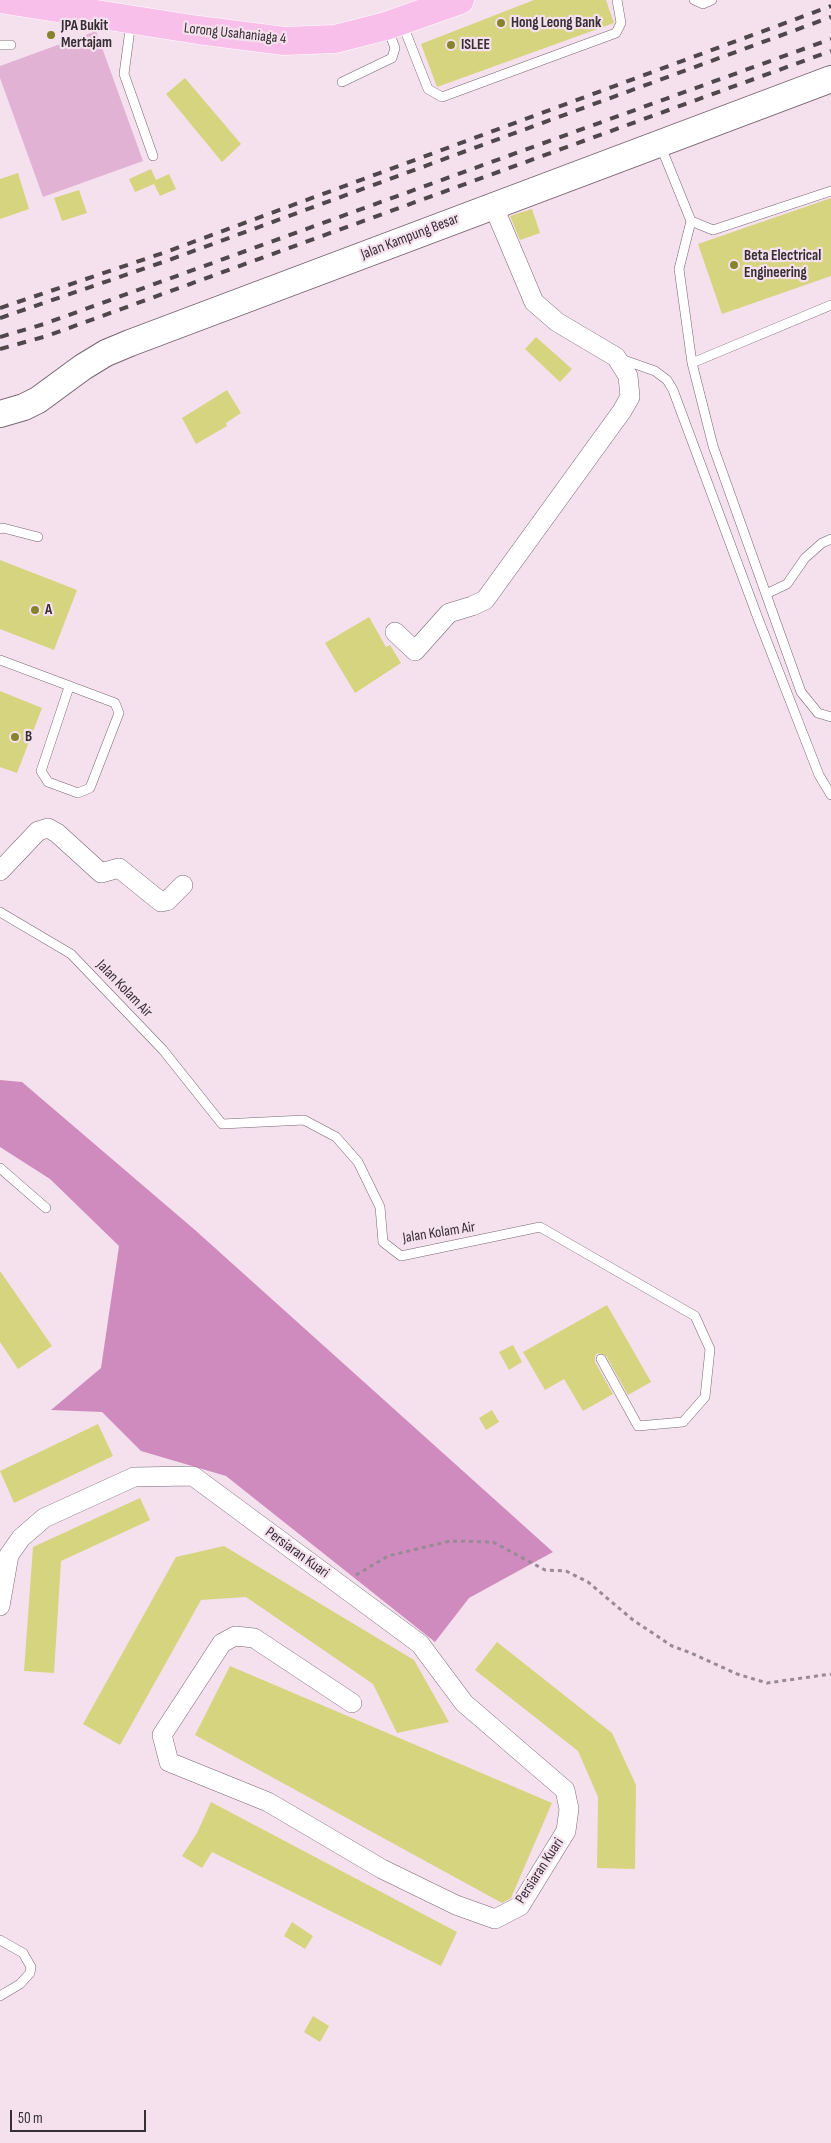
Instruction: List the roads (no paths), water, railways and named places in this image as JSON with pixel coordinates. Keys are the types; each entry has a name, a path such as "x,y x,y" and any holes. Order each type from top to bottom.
{"main road":[{"name":"Lorong Usahaniaga 4","path":"6,0 131,20 284,40 335,39 394,24 460,0"}],"street":[{"name":"Jalan Kampung Besar","path":"0,414 24,407 38,400 83,367 114,350 493,205 831,79"},
{"path":"395,632 415,651 449,613 485,600 622,411 630,397 628,376 616,357 558,322 534,302 493,205"},
{"path":"0,871 38,831 48,828 101,873 119,868 161,902 167,901 183,884"},
{"name":"Persiaran Kuari","path":"0,1606 9,1555 21,1538 44,1518 134,1477 193,1476 420,1644 464,1703 565,1790 570,1809 566,1831 520,1906 495,1919 456,1905 382,1869 268,1802 169,1762 162,1735 222,1643 235,1636 254,1638 352,1703"}],"lane":[{"path":"394,24 428,89 442,97 616,32 621,24 616,0"},
{"path":"694,0 702,4 712,0"},
{"path":"131,20 124,74 153,156"},
{"path":"342,82 392,58 395,54 394,24"},
{"path":"0,45 11,45"},
{"path":"660,143 691,221 679,269 692,363 713,446 801,692 818,713 831,717"},
{"path":"691,221 713,230 831,190"},
{"path":"692,363 831,305"},
{"path":"616,357 655,371 667,380 674,390 766,639 819,775 831,795"},
{"path":"0,529 3,528 38,537"},
{"path":"766,594 787,584 804,558 831,539"},
{"path":"0,660 115,703 119,713 90,788 78,793 48,782 41,771 69,687"},
{"name":"Jalan Kolam Air","path":"0,912 71,954 163,1050 222,1124 304,1120 336,1137 358,1162 380,1207 383,1242 401,1256 540,1227 695,1316 710,1349 705,1397 683,1422 638,1426 601,1359"},
{"path":"0,1168 46,1208"},
{"path":"0,1940 23,1953 31,1966 30,1973 20,1984 0,1996"}],"railway":[{"path":"0,308 166,252 831,6"},
{"path":"0,318 169,260 831,17"},
{"path":"0,337 44,324 831,39"},
{"path":"0,349 47,336 831,51"}],"place":[{"name":"Hong Leong Bank","path":"501,23"},
{"name":"JPA Bukit Mertajam","path":"51,35"},
{"name":"ISLEE","path":"451,45"},
{"name":"Beta Electrical Engineering","path":"734,265"},
{"name":"A","path":"35,610"},
{"name":"B","path":"15,737"}]}
